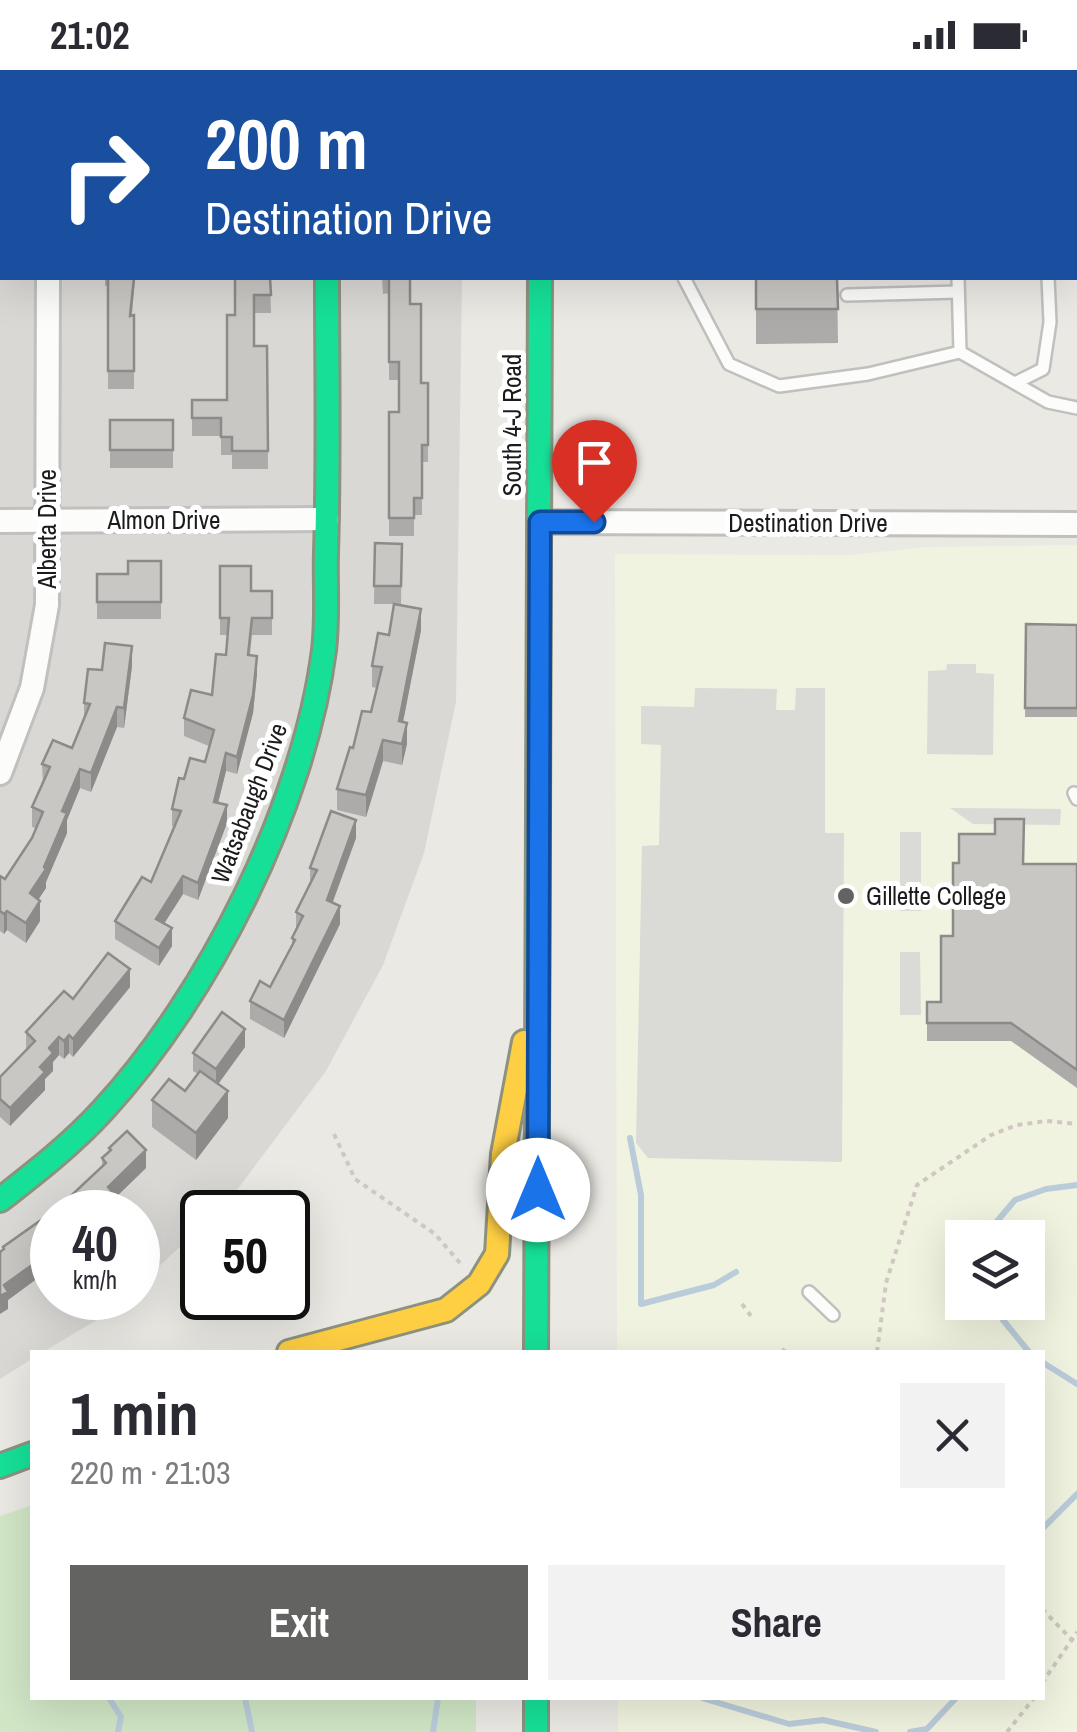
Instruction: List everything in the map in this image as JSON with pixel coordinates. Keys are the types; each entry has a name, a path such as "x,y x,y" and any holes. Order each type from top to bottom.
{"main road":[{"name":"Watsabaugh Drive","path":"0,1200 44,1166 112,1100 198,984 259,867 303,746 324,654 328,520 326,280"},
{"name":"South 4-J Road","path":"536,1350 540,280"},
{"path":"296,1350 446,1310 487,1273 497,1254 503,1154 539,959"},
{"path":"0,1466 30,1455"},
{"path":"536,1700 536,1732"}],"street":[{"name":"Alberta Drive","path":"0,773 32,688 47,605 48,280"},
{"name":"Almon Drive","path":"0,521 328,520"},
{"name":"Destination Drive","path":"540,522 1077,524"}],"lane":[{"path":"685,280 729,364 779,386 868,374 960,352 1048,402 1077,408"},
{"path":"958,280 960,352"},
{"path":"1015,383 1043,369 1050,322 1048,280"},
{"path":"847,294 958,292"},
{"path":"809,1292 833,1315"}],"path":[{"path":"878,1350 886,1283 917,1185 991,1135 1017,1125 1047,1120 1077,1124"},
{"path":"334,1134 355,1178 435,1234 470,1274"},
{"path":"742,1304 754,1320"},
{"path":"1045,1612 1077,1645"},
{"path":"1045,1680 1077,1632"},
{"path":"1007,1732 1032,1700"}],"shaded area":[{"path":"0,280 462,280 456,702 424,853 383,965 326,1071 237,1190 180,1190 180,1247 160,1265 160,1190 30,1190 30,1320 97,1320 46,1350 30,1350 30,1360 0,1379"},
{"name":"Gillette College","path":"1077,545 1077,1732 618,1732 618,1700 1045,1700 1045,1350 617,1350 615,554 850,555 927,547"},
{"path":"947,664 976,664 976,673 994,674 993,755 927,754 928,671 946,670"},
{"path":"695,688 777,689 776,710 795,710 796,688 825,688 825,833 844,833 842,1162 648,1158 636,1143 642,846 659,845 661,745 641,744 641,706 694,707"},
{"path":"950,808 1061,809 1060,825 973,824"},
{"path":"900,832 921,832 921,911 900,911"},
{"path":"900,952 920,952 921,1015 900,1015"}],"green space":[{"path":"30,1506 30,1700 476,1700 476,1732 0,1732 0,1516"}],"building":[{"path":"108,280 134,280 130,316 134,315 134,371 108,371"},
{"path":"235,280 270,280 271,295 254,295 254,346 267,346 268,451 232,451 232,437 221,437 221,418 192,418 192,400 227,400 227,315 235,315"},
{"path":"389,280 410,280 410,304 421,304 421,383 428,383 428,445 422,445 422,498 414,498 414,518 389,518 389,412 399,412 399,362 389,362"},
{"path":"756,280 837,280 838,309 756,309"},
{"path":"110,420 173,420 173,450 110,450"},
{"path":"375,543 402,544 401,586 374,586"},
{"path":"128,561 161,561 161,602 97,602 97,574 128,574"},
{"path":"220,566 251,566 251,591 272,591 272,618 252,618 248,655 257,656 253,695 237,757 226,753 214,802 227,805 198,883 183,876 156,919 172,928 159,948 115,921 142,877 151,882 181,811 172,809 179,778 184,779 190,758 205,762 214,730 184,718 191,690 212,695 216,654 226,655 229,618 220,618"},
{"path":"394,604 421,609 399,721 407,723 402,744 383,740 366,795 337,789 362,711 371,712 382,667 372,666 378,633 389,635"},
{"path":"1026,624 1077,625 1077,708 1025,708"},
{"path":"105,643 132,646 124,708 117,707 91,773 80,769 62,811 67,813 46,869 30,893 40,901 26,923 0,911 0,876 5,879 32,838 43,812 32,807 50,767 42,764 53,740 72,748 90,704 84,703 88,669 102,670"},
{"path":"331,811 356,820 327,900 340,906 284,1020 250,1001 260,981 270,987 295,940 292,938 303,916 296,912 317,870 310,868"},
{"path":"995,819 1024,819 1023,864 1077,864 1077,1070 1011,1023 927,1023 927,1002 941,1002 941,936 953,936 953,863 959,863 959,834 995,834"},
{"path":"108,953 130,969 73,1039 69,1035 64,1041 59,1037 49,1048 53,1053 40,1067 45,1072 10,1108 0,1099 0,1077 35,1041 26,1032 64,991 73,999"},
{"path":"222,1012 245,1029 216,1069 193,1053"},
{"path":"200,1071 228,1091 196,1133 152,1100 169,1079 185,1091"},
{"path":"127,1131 146,1150 108,1187 111,1190 77,1190 106,1163 102,1158"},
{"path":"30,1228 30,1266 4,1285 8,1292 0,1296 0,1252"}],"waterway":[{"path":"630,1138 641,1195 641,1304 714,1285 736,1272"},
{"path":"998,1220 1015,1200 1046,1189 1077,1185"},
{"path":"1003,1320 1027,1350"},
{"path":"1045,1364 1077,1384"},
{"path":"1045,1526 1077,1494"},
{"path":"110,1700 121,1717 118,1732"},
{"path":"245,1700 252,1732"},
{"path":"433,1732 438,1700"},
{"path":"709,1700 789,1724 823,1720 876,1732"},
{"path":"910,1732 927,1729 954,1700"}],"traffic: fast":[{"path":"0,1200 103,1110 179,1012 246,895 296,772 313,710 325,638 327,280"},
{"path":"536,1350 540,280"},
{"path":"0,1466 30,1455"},
{"path":"536,1700 536,1732"}],"traffic: slow":[{"path":"296,1350 446,1310 479,1284 497,1254 503,1154 524,1042"}],"place":[{"name":"Gillette College","path":"846,896"}],"route":[{"path":"538,1190 540,522 594,522"}]}
